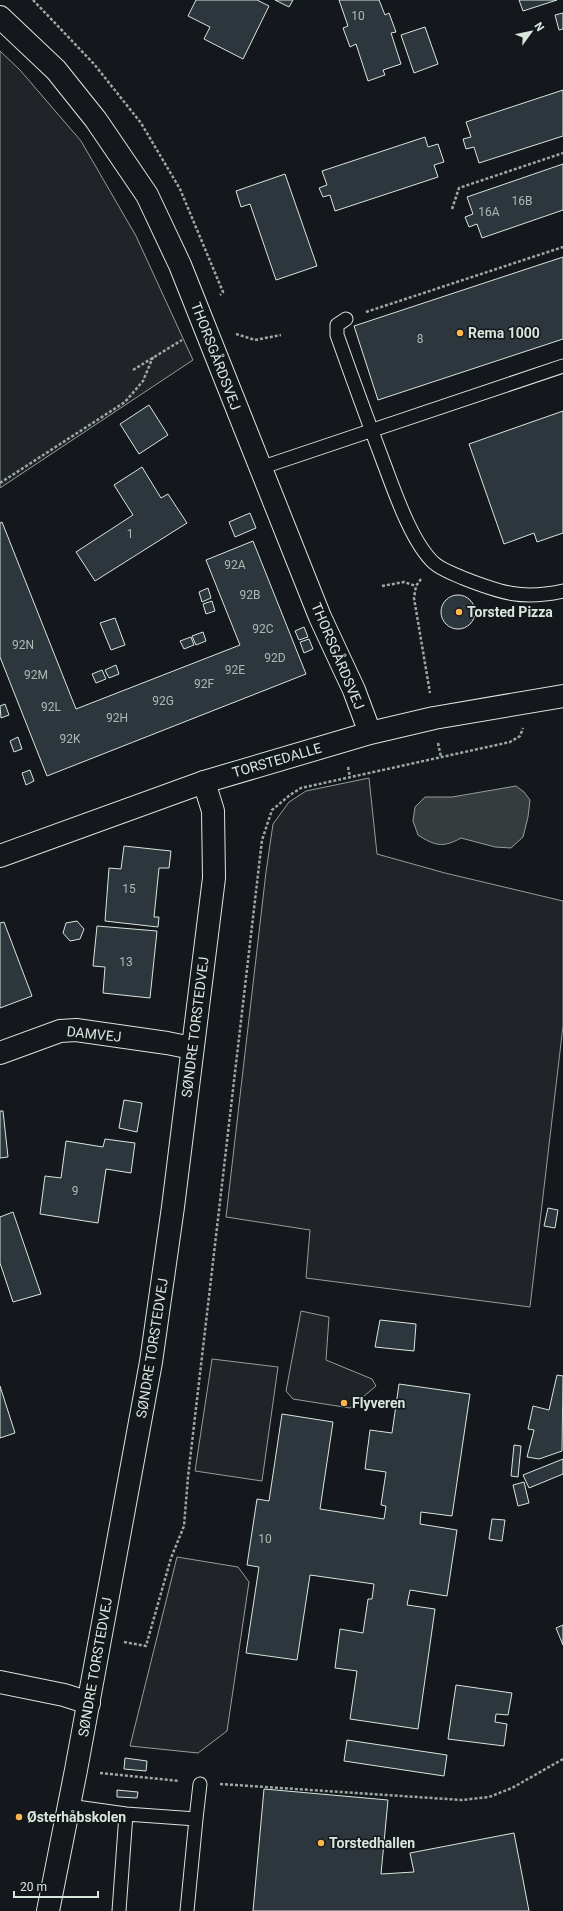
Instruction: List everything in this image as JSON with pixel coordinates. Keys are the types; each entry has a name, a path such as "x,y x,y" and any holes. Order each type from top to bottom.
{"street":[{"name":"THORSGÅRDSVEJ","path":"0,17 56,70 96,120 147,195 180,265 320,617 354,690 370,733"},
{"name":"TORSTEDALLE","path":"0,856 204,782 370,733 434,718 563,696"},
{"name":"SØNDRE TORSTEDVEJ","path":"48,1911 89,1703 151,1362 173,1207 214,878 213,811 204,782"},
{"name":"DAMVEJ","path":"0,1053 60,1030 76,1030 192,1048"},
{"path":"0,1682 64,1695 89,1703"}],"lane":[{"path":"346,319 337,325 337,335 400,504 419,543 434,563 448,571 490,589 517,595 542,596 563,591"},
{"path":"260,468 563,366"},
{"path":"187,1911 200,1784"},
{"path":"69,1806 126,1814 196,1819"},
{"path":"118,1911 126,1814"}],"path":[{"path":"452,209 459,188 563,153"},
{"path":"346,319 563,247"},
{"path":"232,328 239,336 255,340 281,335"},
{"path":"133,370 182,340 206,330"},
{"path":"0,483 126,402 143,381 153,357"},
{"path":"434,563 416,586 414,598 441,758"},
{"path":"382,586 404,582 416,586"},
{"path":"100,1638 146,1646 171,1558 184,1526 188,1477 262,840 272,810 290,794 301,788 510,742 520,736 526,722 524,702"},
{"path":"76,1770 200,1784 233,1784 462,1800 489,1797 507,1790 563,1759"}],"shaded area":[{"path":"0,51 20,70 81,141 136,236 193,360 0,488"},
{"path":"369,778 377,854 445,873 563,901 563,1026 530,1307 306,1278 310,1230 226,1217 266,872 273,824 289,802 306,791"},
{"path":"516,786 524,792 530,800 523,837 511,848 495,847 461,838 449,843 439,844 429,842 418,835 413,821 415,807 425,797 452,797"},
{"path":"301,1311 329,1317 326,1360 372,1379 376,1386 350,1408 293,1399 286,1391"},
{"path":"212,1359 278,1367 262,1481 195,1471"},
{"path":"177,1557 238,1567 249,1582 227,1731 198,1753 130,1746"}],"building":[{"path":"196,0 257,0 269,6 243,59 204,39 210,27 188,16"},
{"path":"275,0 293,0 289,7"},
{"path":"339,0 379,0 385,15 389,13 396,32 391,33 401,64 383,70 385,75 368,81 356,44 350,47 343,28 348,26"},
{"path":"519,0 557,0 523,11"},
{"path":"563,13 563,29 559,30 555,15"},
{"path":"425,27 438,64 414,73 401,35"},
{"path":"563,90 563,136 479,163 474,147 466,149 463,139 471,137 466,122"},
{"path":"425,137 428,147 438,144 444,162 434,165 438,177 335,211 330,195 323,197 319,188 327,185 322,171"},
{"path":"563,164 563,210 482,238 477,224 469,227 465,217 473,214 467,197"},
{"path":"285,174 317,266 276,280 250,204 241,207 236,191"},
{"name":"Rema 1000","path":"563,257 563,339 378,400 354,326"},
{"path":"149,405 168,435 139,454 120,424"},
{"path":"563,411 563,533 537,542 534,533 504,544 469,444"},
{"path":"142,467 161,498 168,494 187,523 95,581 76,552 133,515 114,485"},
{"path":"250,513 256,528 235,537 229,522"},
{"path":"2,522 76,709 240,645 206,560 253,541 306,674 47,776 0,657 0,523"},
{"path":"208,588 211,598 202,602 199,592"},
{"path":"461,595 470,600 474,605 474,619 470,624 465,628 455,629 451,628 442,619 441,609 442,605 451,596"},
{"path":"212,601 215,611 206,614 203,604"},
{"path":"115,618 125,645 111,650 100,623"},
{"path":"304,627 308,637 299,640 295,631"},
{"path":"203,632 206,641 196,645 192,636"},
{"path":"191,637 194,645 184,649 180,641"},
{"path":"309,639 313,649 304,653 300,642"},
{"path":"116,665 119,674 109,678 105,670"},
{"path":"102,670 106,679 96,683 92,674"},
{"path":"5,704 9,715 1,718 0,706"},
{"path":"18,737 22,749 14,752 10,741"},
{"path":"30,770 34,781 26,785 22,773"},
{"path":"124,846 171,851 169,868 159,868 154,917 159,917 158,927 105,921 109,868 121,869"},
{"path":"77,921 84,929 80,939 70,941 63,933 66,923"},
{"path":"4,922 32,996 0,1008 0,923"},
{"path":"97,926 157,931 150,998 103,993 105,967 93,966"},
{"path":"124,1100 142,1103 137,1132 119,1128"},
{"path":"0,1111 3,1111 8,1157 0,1158"},
{"path":"105,1139 135,1143 131,1173 106,1169 98,1223 40,1214 45,1176 61,1178 66,1141 103,1147"},
{"path":"548,1208 558,1210 555,1228 544,1226"},
{"path":"13,1212 41,1294 13,1302 0,1263 0,1217"},
{"path":"380,1320 416,1324 414,1351 375,1347"},
{"path":"557,1375 563,1376 562,1451 539,1459 527,1457 534,1430 528,1429 533,1406 549,1410"},
{"path":"399,1384 470,1394 452,1516 421,1512 420,1524 457,1530 447,1596 410,1590 407,1605 435,1609 418,1729 350,1719 357,1671 335,1668 340,1629 363,1633 368,1599 372,1599 374,1584 310,1575 297,1660 246,1653 259,1567 247,1565 257,1499 269,1501 282,1414 333,1422 320,1509 384,1519 386,1506 381,1505 386,1472 365,1469 370,1430 392,1433"},
{"path":"0,1386 15,1433 0,1438"},
{"path":"514,1445 521,1446 518,1477 511,1476"},
{"path":"563,1459 563,1474 529,1488 523,1475"},
{"path":"524,1482 529,1503 518,1506 513,1485"},
{"path":"492,1519 505,1520 502,1541 489,1539"},
{"path":"563,1625 563,1645 556,1628"},
{"path":"456,1685 512,1693 508,1715 496,1714 495,1722 507,1724 504,1746 448,1739"},
{"path":"347,1740 447,1755 444,1776 344,1761"},
{"path":"125,1758 147,1761 146,1771 124,1769"},
{"name":"Torstedhallen","path":"264,1789 388,1800 381,1874 414,1872 410,1853 514,1833 529,1911 253,1911"},
{"path":"117,1790 138,1792 137,1798 117,1797"}],"place":[{"name":"Rema 1000","path":"460,333"},
{"name":"Torsted Pizza","path":"459,612"},
{"name":"Flyveren","path":"344,1403"},
{"name":"Østerhåbskolen","path":"19,1817"},
{"name":"Torstedhallen","path":"321,1843"}]}
